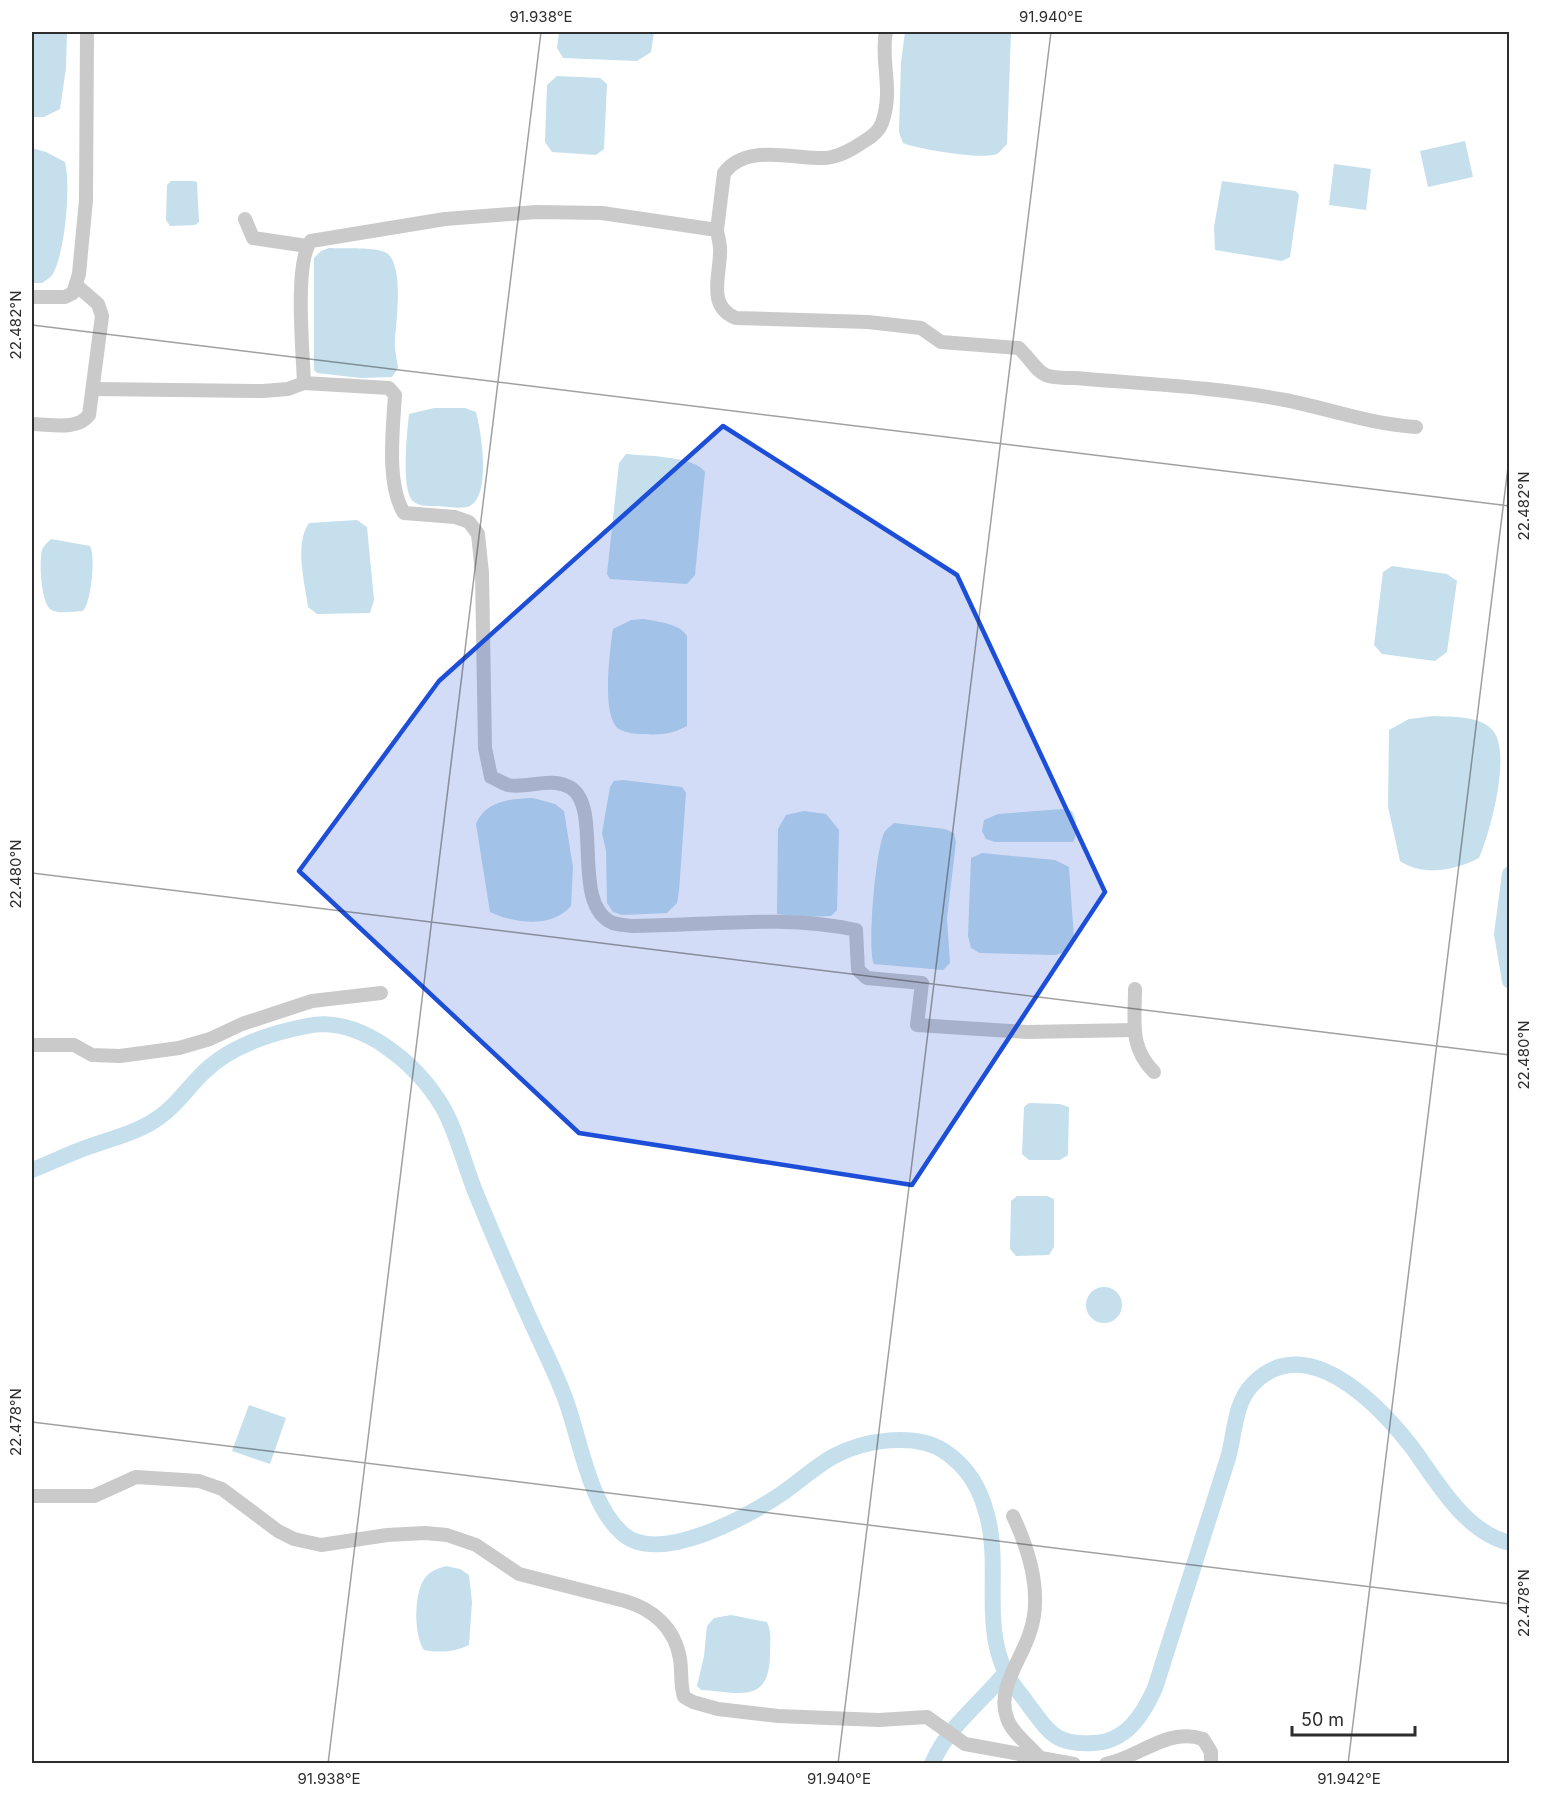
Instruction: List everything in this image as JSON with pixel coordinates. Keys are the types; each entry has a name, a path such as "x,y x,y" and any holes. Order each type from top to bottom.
{"street":[{"path":"32,297 65,297 73,293 76,285 86,200 87,32"},
{"path":"886,32 888,97 881,126 871,137 840,155 826,158 755,155 728,167 724,173 717,230 720,253 718,305 724,313 736,318 868,322 921,328 941,342 1019,348 1033,366 1049,378 1075,378 1244,394 1287,400 1356,419 1416,427"},
{"path":"304,383 301,272 304,250 311,242 326,237 445,219 536,212 602,213 717,230"},
{"path":"244,219 253,238 307,246"},
{"path":"32,424 75,425 84,421 89,415 102,316 98,304 76,285"},
{"path":"94,389 263,391 288,389 304,383 388,388 395,395 394,484 399,505 404,513 455,517 469,522 478,534 482,573 485,748 491,777 508,785 544,782 571,788 584,804 587,869 594,895 599,910 612,922 631,926 764,922 837,926 856,930 858,970 867,978 922,983 917,1025 1027,1032 1135,1030"},
{"path":"1135,989 1135,1030 1141,1058 1154,1071"},
{"path":"32,1045 74,1045 92,1055 120,1056 179,1048 210,1039 242,1024 312,1000 381,993"},
{"path":"32,1496 94,1496 136,1477 199,1480 222,1489 278,1531 321,1545 387,1535 425,1533 447,1535 476,1545 519,1574 642,1606 659,1617 670,1634 680,1658 680,1684 684,1696 693,1702 718,1709 778,1716 879,1720 927,1718 965,1744 1074,1764"},
{"path":"1013,1516 1025,1541 1035,1585 1031,1630 1005,1692 1004,1706 1007,1721 1039,1757"},
{"path":"1106,1764 1118,1761 1167,1738 1180,1736 1203,1738 1211,1752 1211,1764"}],"highlighted area":[{"path":"723,426 957,575 1105,892 912,1185 579,1133 299,871 439,681"}],"water":[{"path":"32,32 67,32 66,68 60,109 44,117 32,117"},
{"path":"559,32 654,32 651,52 637,61 563,58 557,48"},
{"path":"905,32 1011,32 1007,144 997,154 965,155 903,143 899,132 901,62"},
{"path":"557,76 600,78 607,84 604,149 596,155 552,152 545,142 547,85"},
{"path":"1465,141 1473,177 1428,187 1420,151"},
{"path":"32,148 65,162 67,173 66,219 61,250 53,274 42,283 32,283"},
{"path":"1334,164 1371,169 1366,210 1329,205"},
{"path":"171,181 197,182 199,222 195,225 170,226 166,220 167,185"},
{"path":"1222,181 1296,191 1299,195 1290,257 1282,261 1215,250 1214,227"},
{"path":"329,248 383,251 393,261 398,283 395,350 398,368 392,377 361,378 317,373 314,370 314,258 321,251"},
{"path":"434,408 465,408 476,412 482,448 483,479 475,502 467,507 424,506 417,504 410,497 406,479 409,414"},
{"path":"626,454 681,460 700,467 705,472 695,575 687,584 610,579 607,574 619,463"},
{"path":"357,520 367,527 374,600 370,613 317,614 308,607 303,575 301,552 305,532 309,523"},
{"path":"51,539 90,546 93,559 92,579 83,611 57,612 47,605 42,581 41,556 42,550"},
{"path":"1392,566 1447,574 1457,581 1447,652 1435,661 1382,654 1374,645 1383,572"},
{"path":"644,619 674,626 687,636 687,726 670,733 648,734 624,731 613,722 610,711 608,682 613,629 631,620"},
{"path":"1433,716 1466,718 1489,726 1499,743 1500,758 1497,795 1479,858 1460,866 1440,870 1419,869 1400,861 1388,807 1389,730 1409,719"},
{"path":"614,781 682,787 686,793 679,891 677,903 667,913 622,915 613,912 607,903 606,851 602,833 610,787"},
{"path":"533,798 555,804 564,811 573,867 571,906 554,918 533,922 511,919 490,912 476,824 480,816 492,805 507,800"},
{"path":"1063,809 1072,811 1075,818 1076,831 1073,842 995,842 986,839 982,831 984,820 998,814"},
{"path":"804,811 826,814 839,830 837,910 831,916 806,917 777,914 778,829 786,815"},
{"path":"894,823 945,829 954,833 956,842 947,918 950,963 943,970 874,964 871,939 878,858 884,833"},
{"path":"982,853 1055,860 1069,867 1074,939 1068,951 1055,955 980,953 971,948 968,936 971,858"},
{"path":"1029,1103 1060,1104 1069,1107 1068,1155 1060,1160 1029,1160 1022,1154 1024,1107"},
{"path":"1017,1196 1047,1196 1054,1199 1054,1247 1049,1255 1016,1256 1010,1249 1011,1201"},
{"path":"1104,1287 1117,1292 1122,1305 1117,1318 1104,1323 1091,1318 1086,1305 1091,1292"},
{"path":"249,1405 286,1418 270,1464 232,1451"},
{"path":"446,1566 460,1569 469,1575 472,1602 469,1645 447,1651 424,1650 417,1626 420,1588 430,1573"},
{"path":"731,1615 767,1622 769,1626 770,1655 764,1682 758,1689 749,1692 701,1690 697,1686 704,1656 707,1626 714,1618"}],"waterway":[{"path":"1510,874 1502,934 1510,981"},
{"path":"32,1170 132,1132 152,1122 173,1106 214,1063 252,1042 307,1026 327,1025 347,1028 366,1035 402,1059 431,1090 442,1106 457,1138 483,1211 561,1388 594,1489 611,1521 623,1534 639,1542 659,1544 682,1541 705,1534 750,1513 784,1492 827,1460 846,1450 889,1440 932,1445 960,1464 977,1487 984,1505 991,1534 994,1633 1005,1671 1043,1724 1063,1740 1093,1743 1115,1738 1132,1725 1145,1708 1155,1688 1228,1458 1238,1410 1252,1385 1273,1370 1295,1365 1317,1368 1339,1378 1360,1393 1397,1429 1465,1517 1494,1537 1510,1543"},
{"path":"932,1764 947,1738 1006,1672"}]}
